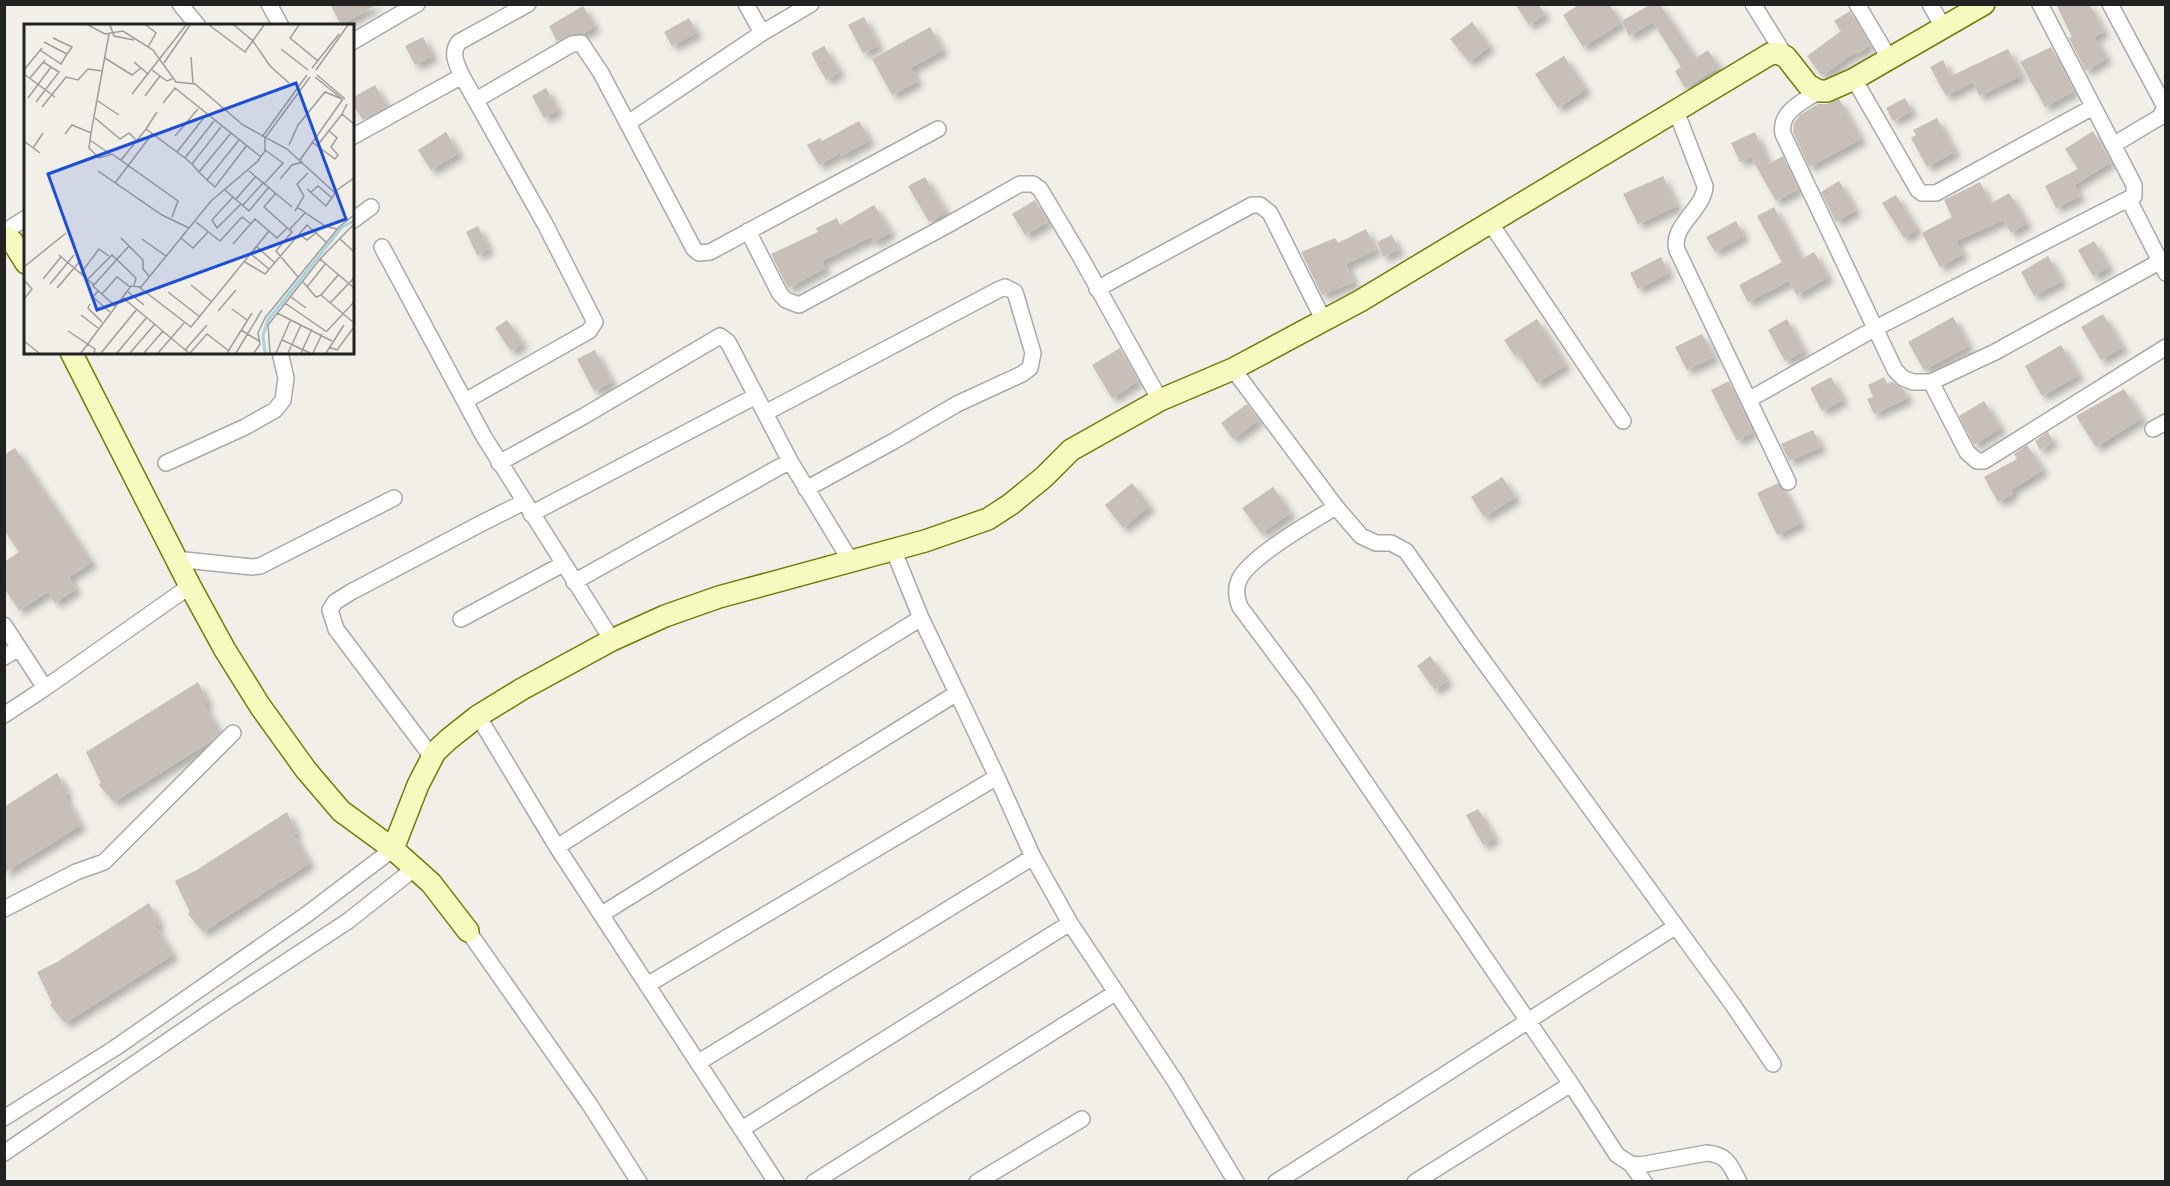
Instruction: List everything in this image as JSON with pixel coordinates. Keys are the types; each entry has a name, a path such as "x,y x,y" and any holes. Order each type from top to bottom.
{"street":[{"path":"180,4 196,24"},
{"path":"269,4 280,24"},
{"path":"354,41 400,9 417,4"},
{"path":"465,401 590,331 595,322 545,224 462,76 454,52 459,42 528,4"},
{"path":"746,4 762,33"},
{"path":"628,123 762,33 811,4"},
{"path":"1753,4 1786,57 1808,85 1819,91 1827,91 1854,79 1984,4"},
{"path":"1857,4 1889,58"},
{"path":"1930,4 1943,27"},
{"path":"1750,399 1874,329 2134,196 2134,185 2040,4"},
{"path":"2110,4 2165,107 2160,117 2113,145"},
{"path":"476,100 577,42 585,46 694,249 699,253 710,252 938,129"},
{"path":"4,1118 115,1048 306,915 393,849 418,785 432,757 449,739 478,716 522,689 612,640 665,616 718,597 925,541 988,519 1011,504 1044,477 1071,450 1161,400 1233,369 1324,321 1491,224 1770,54 1778,53 1786,57"},
{"path":"354,136 462,76"},
{"path":"1854,79 1918,190 1929,194 1936,193 2093,107"},
{"path":"1819,91 1789,112 1783,119 1783,134 1895,370 1903,378 1913,382 1931,382 2162,267 2129,200"},
{"path":"1676,111 1705,186 1703,197 1681,230 1676,244 1788,482"},
{"path":"748,231 780,294 786,300 799,305 1020,183 1028,183 1040,189 1161,400"},
{"path":"1097,289 1252,205 1260,205 1270,213 1324,321"},
{"path":"354,220 371,207"},
{"path":"24,219 4,234 12,241 24,260"},
{"path":"1491,224 1623,421"},
{"path":"382,247 499,463 612,640"},
{"path":"765,412 998,290 1005,287 1014,292 1033,353 1030,368 1022,374 957,404 806,489"},
{"path":"499,463 720,336 728,342 790,461 850,560"},
{"path":"1931,382 1967,452 1977,461 1984,461 2166,347"},
{"path":"72,354 189,586 260,706 306,770 341,811 393,849 431,883 468,931 590,1105 639,1182"},
{"path":"166,463 245,427 275,410 283,400 286,378 280,354"},
{"path":"1233,369 1336,507 1361,536 1376,543 1391,543 1406,551 1773,1064"},
{"path":"432,757 336,629 330,610 335,602 482,523 528,508 756,396"},
{"path":"574,582 790,461"},
{"path":"175,559 260,566 394,498"},
{"path":"1336,507 1251,563 1240,577 1237,587 1236,596 1240,607 1305,694 1617,1155 1631,1164 1644,1182"},
{"path":"893,549 921,618 1033,856 1070,923 1175,1081 1236,1182"},
{"path":"461,619 563,564"},
{"path":"4,715 189,586"},
{"path":"557,847 921,618"},
{"path":"4,624 45,688"},
{"path":"4,657 19,648"},
{"path":"602,914 957,693"},
{"path":"478,716 557,847 776,1182"},
{"path":"4,909 76,872 104,862 233,733"},
{"path":"647,985 997,777"},
{"path":"699,1062 1033,856"},
{"path":"4,1153 348,921 415,868"},
{"path":"742,1129 1070,923"},
{"path":"1275,1182 1675,927"},
{"path":"814,1182 1116,993"},
{"path":"1415,1182 1571,1084"},
{"path":"977,1182 1082,1119"},
{"path":"1631,1164 1707,1153 1717,1154 1728,1162 1739,1182"}],"building":[{"path":"330,4 378,4 343,24 340,24"},
{"path":"1515,4 1538,4 1545,14 1529,25"},
{"path":"1580,4 1609,4 1621,23 1583,47 1563,15"},
{"path":"1651,4 1659,4 1696,58 1708,50 1719,67 1685,88 1675,71 1681,67 1653,22 1629,36 1622,21"},
{"path":"2056,4 2089,4 2104,32 2094,37 2107,58 2086,71 2069,38 2072,37"},
{"path":"583,6 595,26 583,34 580,32 557,41 549,26"},
{"path":"1850,11 1870,45 1857,54 1855,52 1822,76 1807,56 1841,31 1834,21"},
{"path":"864,17 879,46 863,53 848,25"},
{"path":"689,18 697,33 672,46 664,32"},
{"path":"1472,22 1490,46 1469,62 1450,39"},
{"path":"930,27 943,50 911,68 918,81 892,95 872,59"},
{"path":"423,37 433,56 415,65 405,46"},
{"path":"824,46 840,72 826,80 811,53"},
{"path":"2051,47 2074,91 2045,107 2020,62"},
{"path":"2008,49 2021,76 1979,96 1973,82 1946,96 1930,67 1943,60 1951,76"},
{"path":"1564,56 1586,89 1558,108 1535,74"},
{"path":"375,85 387,106 363,120 354,106 354,97"},
{"path":"546,88 558,110 544,118 532,96"},
{"path":"1905,98 1912,111 1893,121 1886,108"},
{"path":"1839,99 1861,139 1809,167 1793,132 1794,123 1800,115 1818,104 1827,104"},
{"path":"1937,118 1955,152 1927,167 1911,138 1916,135 1913,130"},
{"path":"859,121 870,140 819,165 807,145 820,138 822,141"},
{"path":"2093,131 2111,162 2074,185 2080,196 2056,208 2045,186 2078,169 2065,149"},
{"path":"446,132 459,153 431,170 418,150"},
{"path":"1755,132 1769,164 1783,156 1798,189 1776,201 1751,157 1740,162 1731,143"},
{"path":"1663,176 1677,206 1638,224 1623,194"},
{"path":"925,177 946,212 929,222 908,186"},
{"path":"1839,181 1856,210 1836,222 1821,192"},
{"path":"1980,182 1990,204 2009,193 2027,223 2011,233 2003,220 1956,241 1963,254 1940,267 1922,233 1952,217 1944,200"},
{"path":"1896,195 1917,229 1904,238 1882,203"},
{"path":"1035,200 1048,222 1025,235 1012,214"},
{"path":"874,205 891,232 874,242 871,237 822,261 825,268 788,288 771,254 818,232 816,228 837,218 840,225"},
{"path":"1774,207 1802,259 1814,252 1828,277 1797,295 1789,281 1748,302 1739,285 1782,262 1757,216"},
{"path":"1736,221 1744,236 1715,252 1706,237"},
{"path":"478,226 489,249 477,255 466,232"},
{"path":"1366,229 1376,250 1346,264 1354,282 1322,295 1301,252 1335,238 1338,243"},
{"path":"1392,235 1399,250 1383,257 1377,242"},
{"path":"2094,241 2109,267 2093,276 2078,250"},
{"path":"2048,256 2062,281 2034,296 2021,272"},
{"path":"1661,257 1669,273 1638,289 1630,273"},
{"path":"2103,314 2123,347 2101,360 2081,327"},
{"path":"1953,317 1969,346 1924,370 1908,342"},
{"path":"1537,319 1566,365 1537,383 1518,354 1515,356 1504,340"},
{"path":"1787,319 1804,351 1785,361 1768,330"},
{"path":"507,320 523,343 511,351 495,328"},
{"path":"1702,334 1714,357 1687,370 1675,347"},
{"path":"2061,345 2079,375 2042,396 2025,366"},
{"path":"1120,348 1138,381 1112,398 1092,365"},
{"path":"595,350 612,382 594,391 577,359"},
{"path":"1831,377 1843,400 1822,411 1810,388"},
{"path":"1884,377 1887,384 1893,382 1903,389 1908,398 1874,414 1867,399 1873,397 1868,385"},
{"path":"1729,381 1753,432 1737,441 1711,390"},
{"path":"2124,389 2142,418 2096,447 2076,416"},
{"path":"1984,401 2001,428 1974,445 1959,416"},
{"path":"1247,404 1259,420 1233,439 1221,423"},
{"path":"1813,430 1821,447 1789,461 1781,444"},
{"path":"2048,432 2053,441 2040,450 2035,441"},
{"path":"2027,445 2043,470 2011,490 2013,494 1998,502 1984,477 2017,459 2014,454"},
{"path":"15,448 92,562 69,577 76,589 55,603 48,592 19,610 4,588 4,562 19,552 4,530 4,455"},
{"path":"1502,477 1516,497 1484,517 1471,497"},
{"path":"1132,483 1150,506 1123,528 1105,505"},
{"path":"1778,483 1785,491 1801,523 1777,535 1757,493"},
{"path":"1273,487 1291,513 1261,533 1242,508"},
{"path":"1430,656 1448,680 1435,690 1417,666"},
{"path":"198,682 208,703 204,705 220,732 213,740 114,802 98,784 101,783 86,752"},
{"path":"57,773 68,794 64,795 81,825 4,873 4,807"},
{"path":"1478,809 1495,838 1483,845 1466,815"},
{"path":"287,812 297,833 293,834 310,863 203,932 188,914 190,912 175,881 195,871"},
{"path":"149,903 160,924 155,925 173,955 65,1023 50,1005 52,1003 37,972 57,962"}]}
